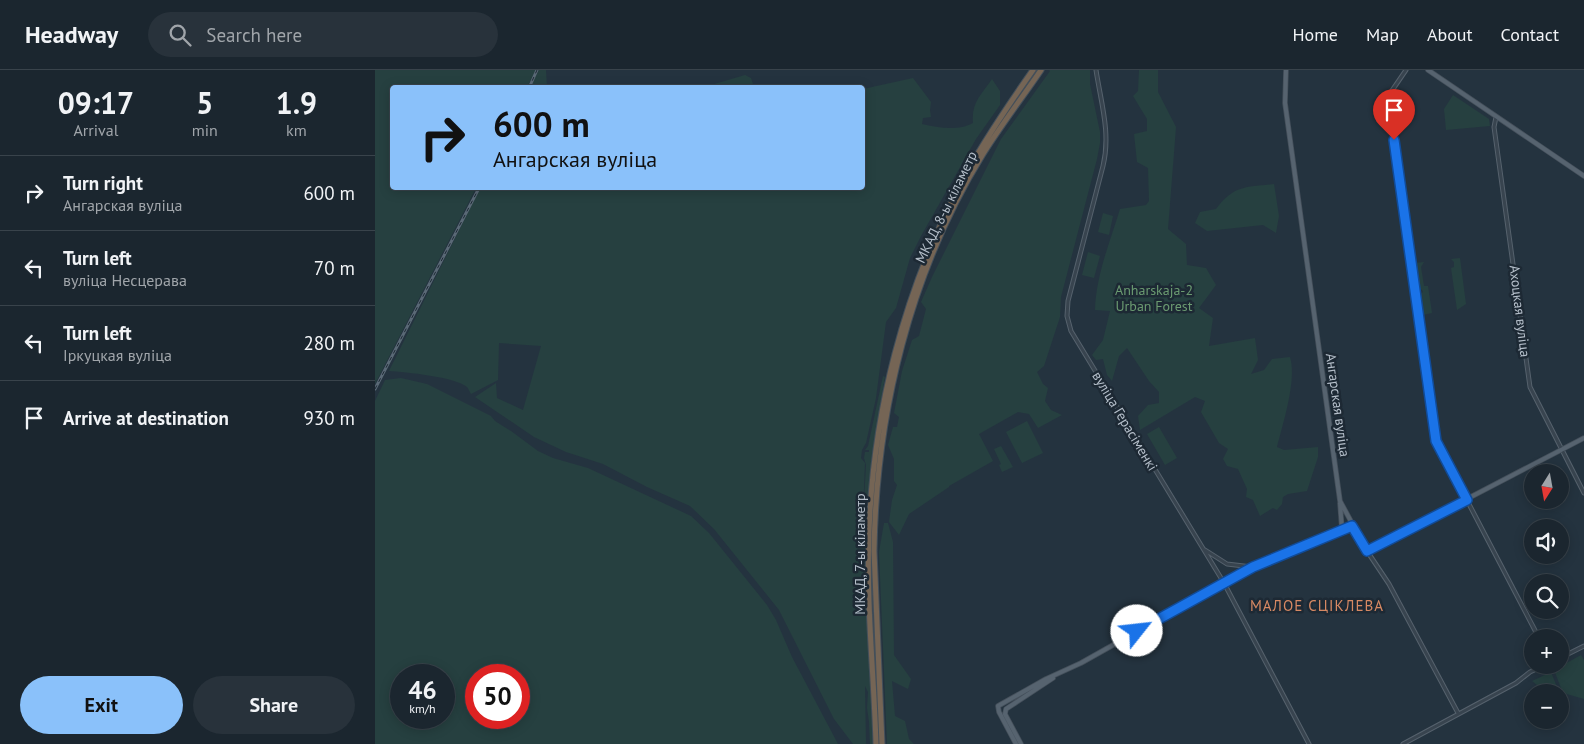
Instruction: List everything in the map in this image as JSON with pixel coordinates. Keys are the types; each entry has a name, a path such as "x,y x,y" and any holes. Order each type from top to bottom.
{"highway":[{"name":"МКАД, 8-ы кіламетр","path":"901,337 924,265 960,184 978,152 1033,70"},
{"name":"МКАД, 8-ы кіламетр","path":"901,337 945,228 965,187 983,154 1041,70"},
{"name":"МКАД, 7-ы кіламетр","path":"876,744 869,580 870,500 881,418 901,337"},
{"name":"МКАД, 7-ы кіламетр","path":"882,744 874,527 885,426 901,337"}],"main road":[{"name":"Ангарская вуліца","path":"1286,70 1285,103 1340,501 1367,551"},
{"path":"1428,70 1584,176"},
{"path":"1367,551 1584,438"},
{"path":"1340,501 1343,530"},
{"path":"1021,744 998,710 998,706 1253,567 1352,526"},
{"path":"1016,744 1005,714 1007,707 1059,674"},
{"path":"1029,688 1033,690 1031,693"},
{"path":"1005,702 1004,706 1007,707"}],"street":[{"name":"вуліца Герасіменкі","path":"1095,70 1107,128 1106,151 1068,301 1068,322 1071,331 1094,370 1224,583 1309,744"},
{"path":"1406,70 1391,92 1389,101 1436,441 1534,629"},
{"name":"Ахоцкая вуліца","path":"1496,117 1494,126 1530,387 1584,492"},
{"path":"1203,549 1227,564 1253,567"},
{"name":"Ангарская вуліца","path":"1367,551 1389,584 1458,713"},
{"path":"1569,654 1584,646"},
{"path":"1403,744 1516,683 1527,674"}],"green space":[{"path":"375,70 536,70 528,85 390,85 390,190 475,190 375,384"},
{"path":"539,70 546,70 547,85 531,85"},
{"path":"1049,70 1090,70 1090,84 1100,132 1097,159 1061,297 1060,317 1044,366 1037,372 1043,384 1048,388 1045,401 1051,410 1062,415 1038,428 1029,414 1018,412 979,434 993,461 949,486 909,514 899,535 889,522 892,500 897,485 894,481 894,459 888,445 893,427 897,427 899,417 894,413 902,371 912,340 919,336 926,309 921,302 1001,139"},
{"name":"Anharskaja-2 Urban Forest","path":"1139,70 1158,70 1158,92 1176,127 1168,229 1186,244 1187,265 1206,268 1216,285 1199,308 1213,318 1209,346 1255,338 1258,360 1251,374 1264,370 1272,359 1290,357 1292,366 1291,389 1277,447 1284,450 1318,447 1318,457 1307,491 1288,494 1283,497 1282,504 1277,510 1273,508 1260,516 1253,500 1246,497 1247,489 1238,469 1227,466 1223,459 1228,449 1219,443 1201,412 1205,401 1195,397 1140,430 1138,416 1148,405 1159,403 1159,392 1149,381 1127,348 1119,356 1112,381 1107,375 1103,359 1096,360 1092,355 1103,340 1110,311 1095,310 1096,297 1104,259 1120,209 1146,205 1149,201 1148,168 1137,162 1134,134 1147,131 1147,119 1133,96 1138,91"},
{"path":"745,75 751,78 753,85 711,85"},
{"path":"913,78 931,102 931,117 923,118 922,124 941,128 955,128 973,123 975,105 992,79 1000,91 1000,105 976,139 921,236 910,258 896,308 886,322 876,398 861,458 865,463 862,538 866,465 864,458 865,452 869,452 869,450 865,450 868,446 883,376 885,377 872,454 865,539 873,744 870,744 867,708 868,692 865,686 866,744 853,744 834,719 779,610 714,529 690,506 647,487 603,464 566,452 534,437 475,397 496,383 497,398 523,410 541,346 499,343 498,380 471,394 467,387 452,380 389,371 479,190 865,190 865,89"},
{"path":"1453,95 1489,119 1490,126 1446,130 1444,109"},
{"path":"1274,184 1279,216 1276,233 1263,225 1207,231 1195,223 1200,212 1216,209 1235,191 1248,187"},
{"path":"1103,213 1113,216 1109,235 1098,232"},
{"path":"1088,252 1100,256 1094,278 1082,275"},
{"path":"1460,258 1466,304 1457,310 1451,268 1454,267 1454,262 1451,259"},
{"path":"1424,262 1421,267 1424,286 1428,286 1432,313 1423,315 1422,311 1420,311 1417,296 1423,292 1420,289 1419,283 1415,282 1414,263"},
{"path":"401,378 427,384 491,416 495,421 538,451 553,458 588,468 691,516 709,533 767,605 838,744 375,744 375,401 385,380"},
{"path":"1027,421 1043,453 1022,463 1006,432"},
{"path":"1159,427 1177,458 1165,465 1147,434"},
{"path":"1001,446 1013,467 1002,472 999,465 1001,464 994,449"},
{"path":"884,523 888,523 893,542 894,655 911,679 908,689 892,681 895,716 905,721 909,739 914,744 887,744 879,552"},
{"path":"1581,655 1584,660 1584,699 1569,695 1569,684 1559,684 1556,674 1569,674 1569,662"},
{"path":"1547,674 1552,674 1556,684 1536,684 1532,681"}],"railway":[{"path":"530,85 537,70"},
{"path":"375,389 478,190"}],"district":[{"name":"МАЛОЕ СЦІКЛЕВА","path":"1317,606"}],"route":[{"path":"1137,631 1253,567 1352,526 1367,551 1467,500 1436,441 1394,140"}]}
